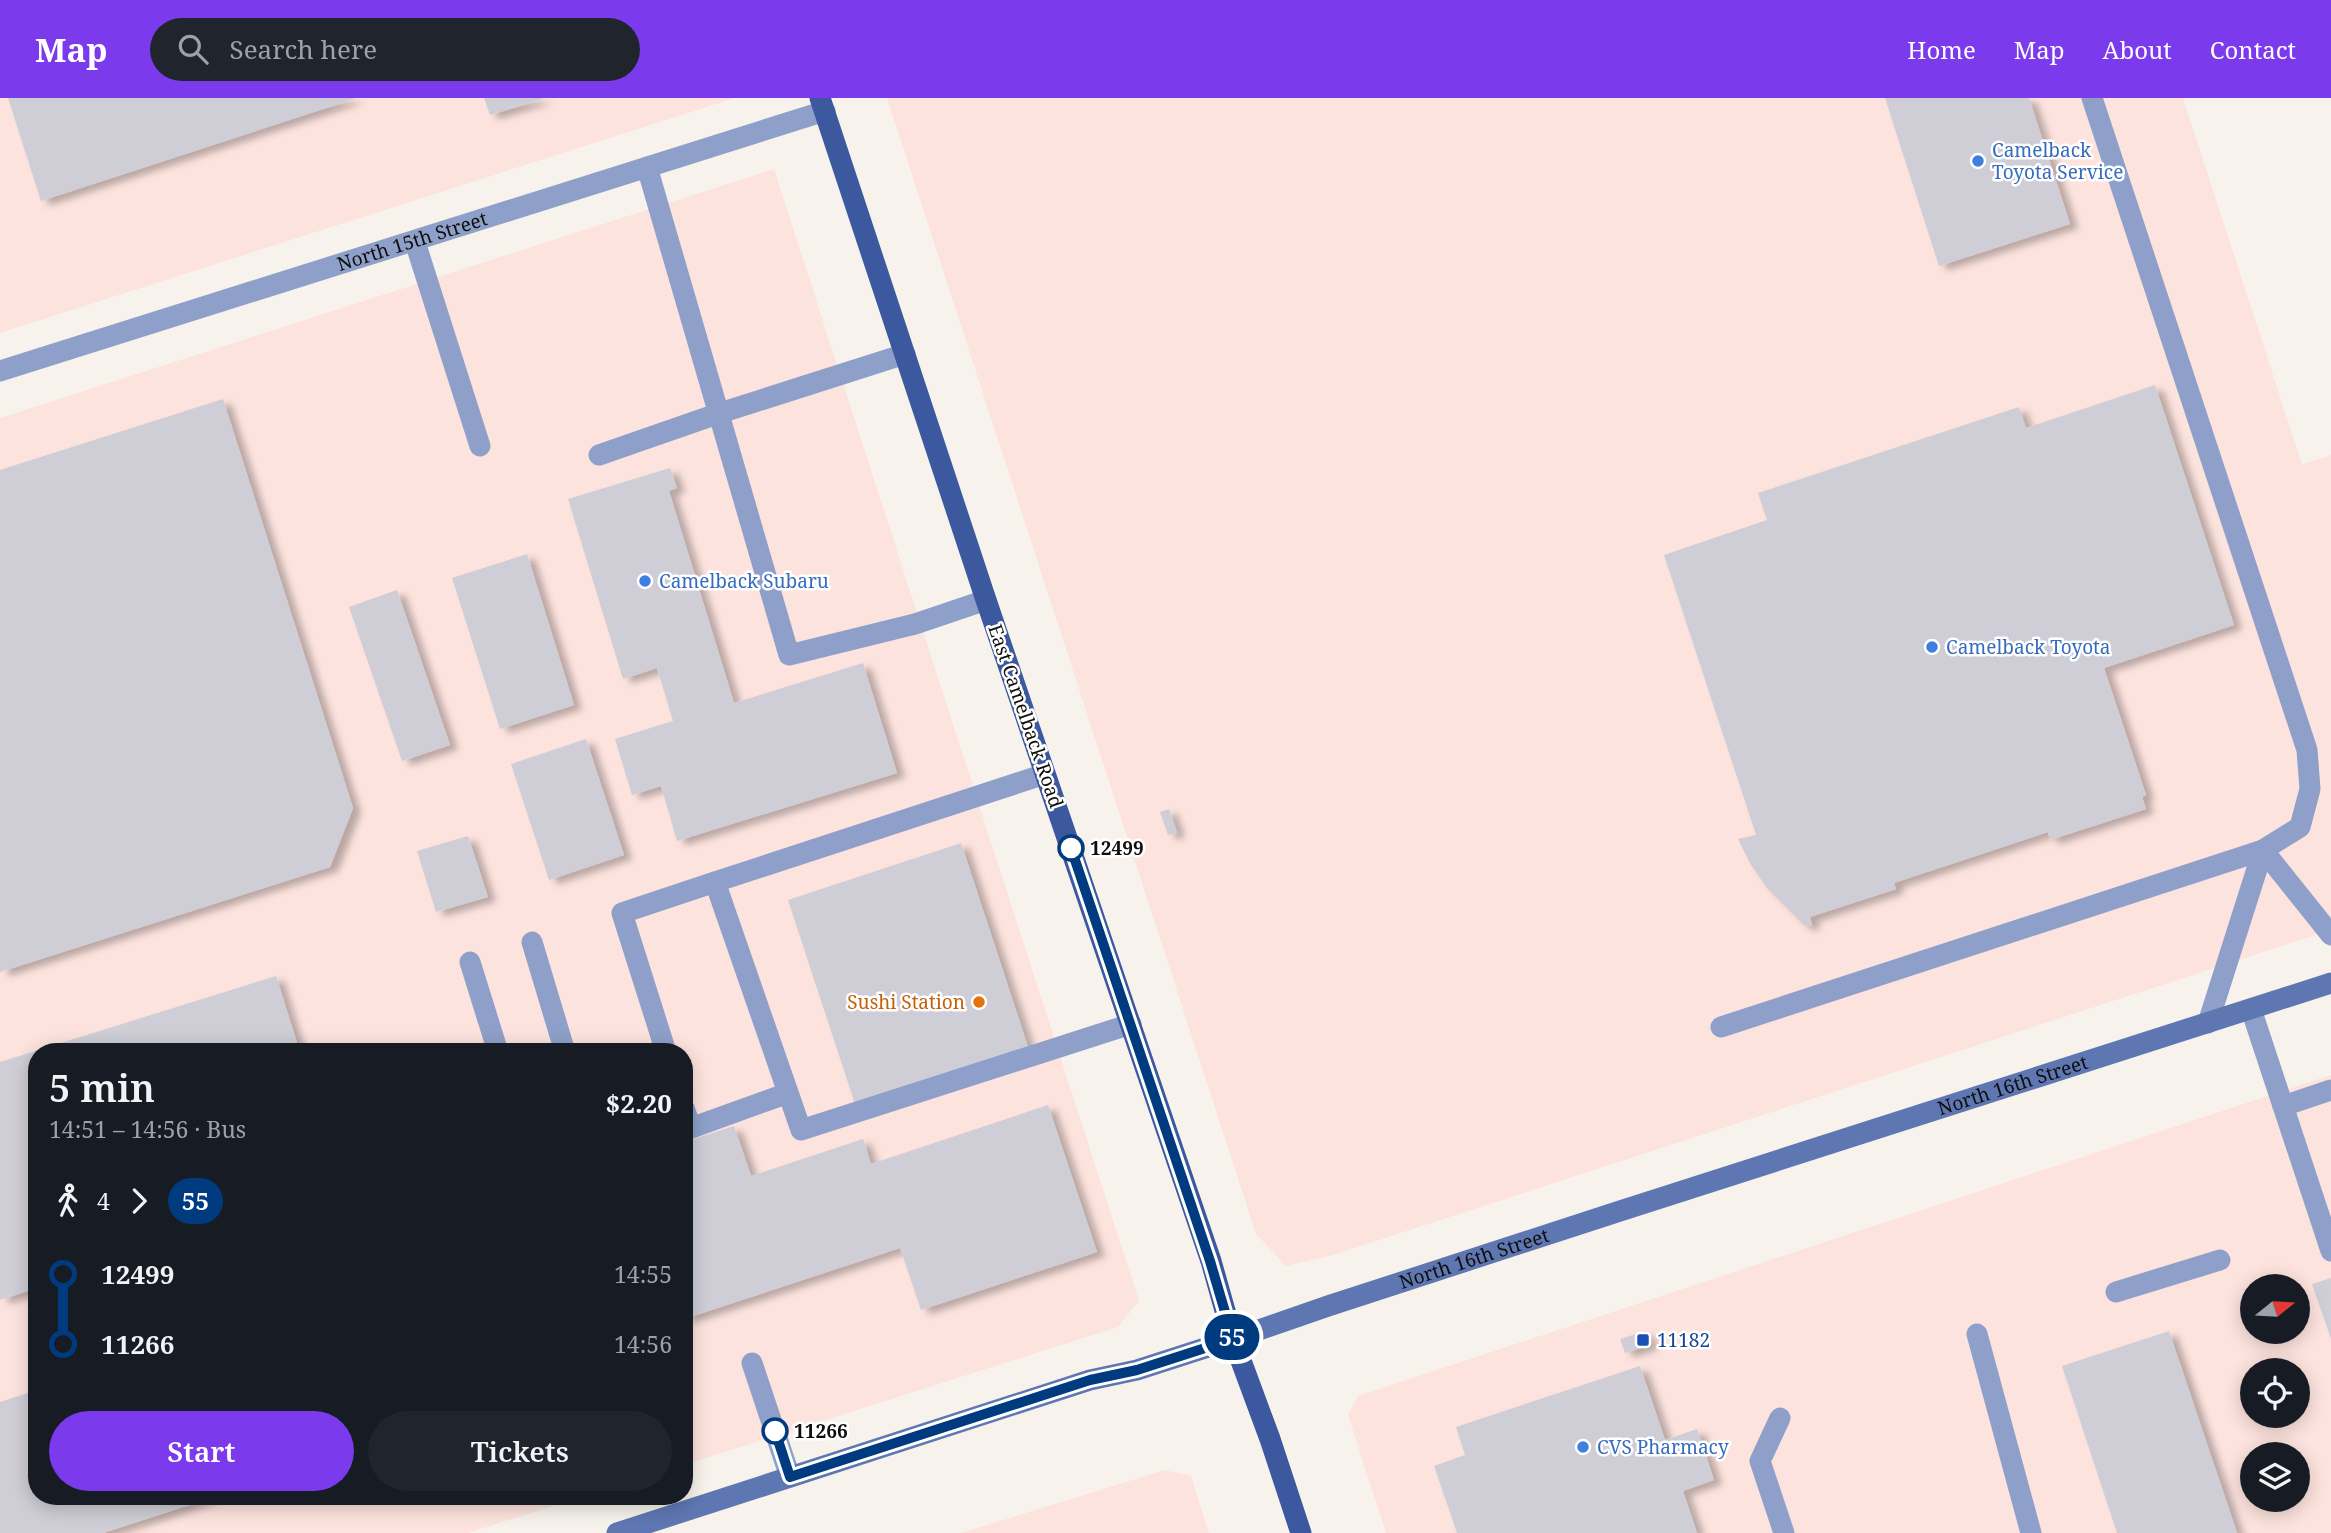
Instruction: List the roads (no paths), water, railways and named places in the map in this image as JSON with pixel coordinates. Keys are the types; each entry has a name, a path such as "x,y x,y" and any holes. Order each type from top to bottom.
{"main road":[{"name":"East Camelback Road","path":"822,104 986,600 1210,1261 1233,1339 1301,1533"},
{"name":"North 16th Street","path":"617,1533 1090,1380 1137,1370 1620,1211 2331,984"}],"street":[{"path":"1721,1027 2263,850 2300,827 2310,789 2307,750 2092,98"},
{"name":"North 15th Street","path":"0,371 646,167 822,104"},
{"path":"646,167 789,655 915,624 986,600"},
{"path":"415,242 480,446"},
{"path":"599,455 905,354"},
{"path":"663,1043 622,913 1045,774"},
{"path":"2263,850 2331,935"},
{"path":"2208,1023 2263,850"},
{"path":"715,883 800,1130 1130,1024"},
{"path":"532,942 562,1043"},
{"path":"470,962 495,1043"},
{"path":"2251,1009 2331,1251"},
{"path":"2283,1106 2331,1090"},
{"path":"693,1127 788,1093"},
{"path":"2116,1292 2220,1260"},
{"path":"1977,1334 2031,1533"},
{"path":"752,1363 790,1477"},
{"path":"1780,1418 1760,1461 1784,1533"}],"place":[{"name":"Camelback Toyota Service","path":"1978,161"},
{"name":"Camelback Subaru","path":"645,581"},
{"name":"Camelback Toyota","path":"1932,647"},
{"name":"12499","path":"1071,848"},
{"name":"Sushi Station","path":"979,1002"},
{"name":"11182","path":"1643,1340"},
{"name":"11266","path":"775,1431"},
{"name":"CVS Pharmacy","path":"1583,1447"}]}
